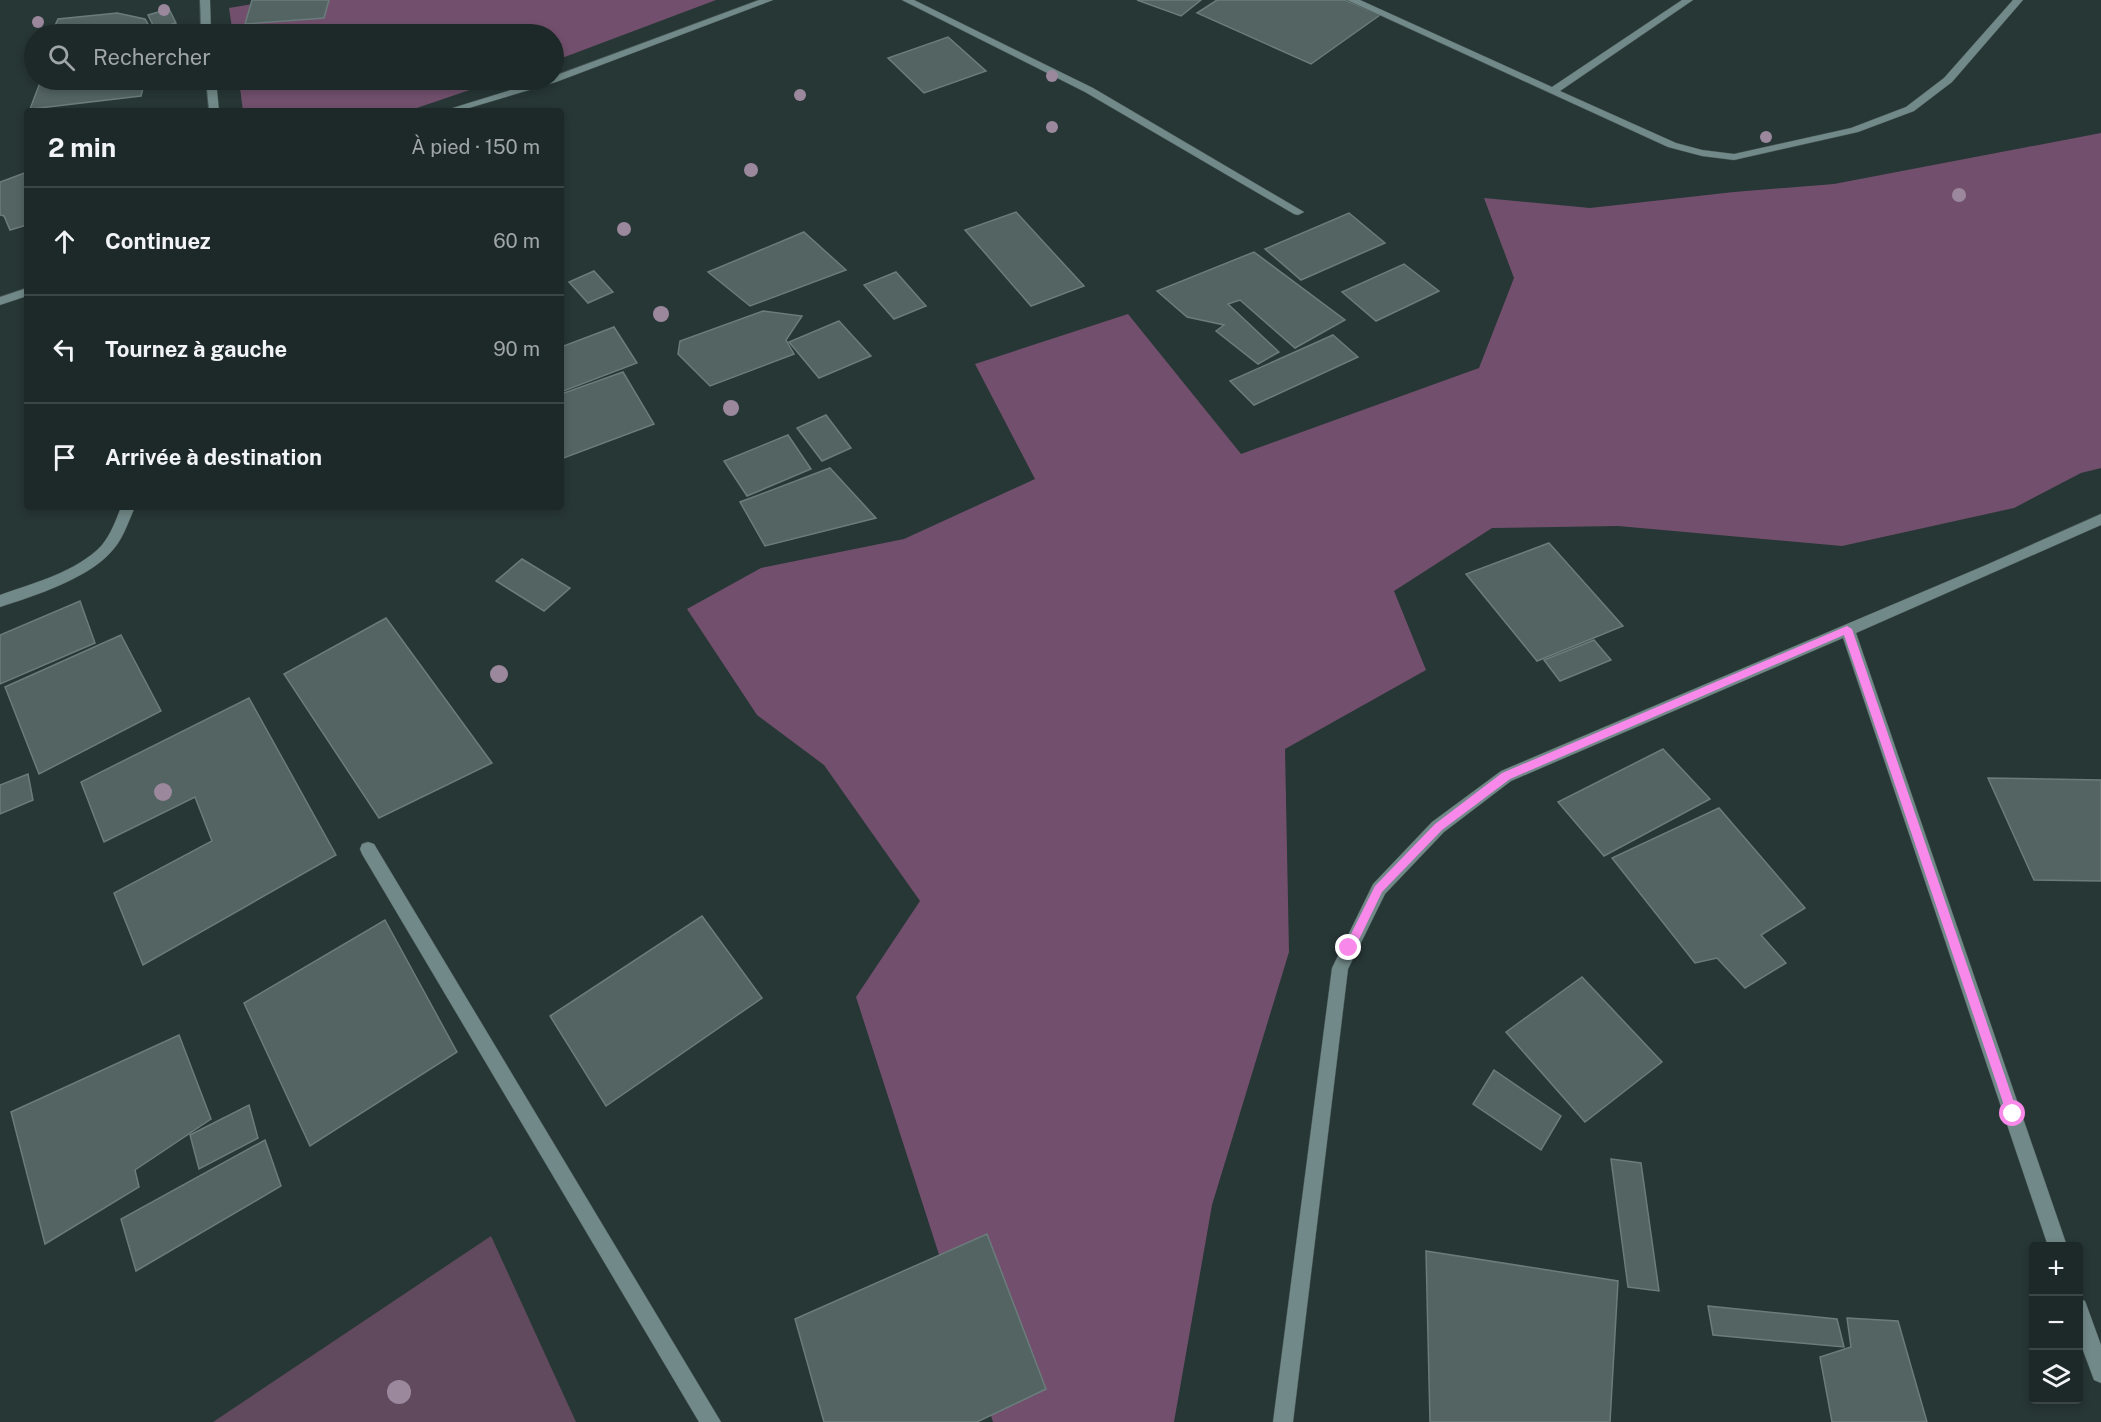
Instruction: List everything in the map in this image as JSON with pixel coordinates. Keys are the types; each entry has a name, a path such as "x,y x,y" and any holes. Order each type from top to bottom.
{"street":[{"path":"205,0 206,24"},
{"path":"564,75 768,0"},
{"path":"907,0 1089,90 1298,212"},
{"path":"1352,0 1672,145 1702,153 1734,157 1854,130 1910,109 1948,80 2018,0"},
{"path":"1553,91 1688,0"},
{"path":"212,90 214,108"},
{"path":"458,108 517,90"},
{"path":"0,301 24,293"},
{"path":"0,601 91,562 106,550 126,510"},
{"path":"1283,1422 1340,968 1379,889 1438,827 1506,776 1990,569 2101,519"},
{"path":"1847,629 2057,1242"},
{"path":"368,849 711,1422"},
{"path":"2083,1320 2101,1374"}],"shaded area":[{"path":"276,0 716,0 564,57 564,24 231,24 229,8"},
{"path":"240,90 470,90 417,108 243,108"},
{"path":"2101,133 2101,468 2081,473 2014,508 1842,546 1618,526 1492,528 1394,591 1426,670 1285,749 1289,952 1212,1205 1174,1422 993,1422 856,997 920,901 824,765 757,715 687,609 761,568 904,539 1035,479 975,364 1128,314 1241,454 1479,368 1514,278 1484,198 1590,208 1734,192 1834,184"},
{"path":"491,1236 576,1422 213,1422"}],"building":[{"path":"252,0 329,0 324,18 245,24"},
{"path":"1137,0 1201,0 1181,16"},
{"path":"1217,0 1345,0 1380,15 1311,64 1197,13"},
{"path":"169,9 176,23 152,24 148,15"},
{"path":"117,13 145,19 148,24 56,24 58,19"},
{"path":"948,37 986,71 924,93 888,58"},
{"path":"37,90 142,90 141,96 30,108"},
{"path":"24,173 24,226 10,230 4,216 0,215 0,182"},
{"path":"1016,212 1084,286 1031,306 965,230"},
{"path":"1349,213 1385,243 1301,280 1265,249"},
{"path":"804,232 846,270 750,306 708,272"},
{"path":"1254,252 1345,320 1295,348 1240,300 1228,304 1279,352 1258,364 1216,331 1224,325 1187,317 1157,291"},
{"path":"1404,264 1439,291 1376,321 1342,292"},
{"path":"594,271 613,292 588,303 569,282"},
{"path":"896,272 926,306 894,319 864,285"},
{"path":"763,311 802,316 786,340 794,354 710,386 678,354 680,341"},
{"path":"839,321 871,356 819,378 789,342"},
{"path":"614,327 637,363 564,391 564,346"},
{"path":"1333,335 1358,357 1254,405 1230,381"},
{"path":"623,372 654,424 564,458 564,393"},
{"path":"826,415 851,448 822,461 797,428"},
{"path":"788,435 811,469 747,496 724,461"},
{"path":"830,468 876,518 765,546 740,502"},
{"path":"1549,543 1623,626 1537,661 1466,574"},
{"path":"522,559 570,588 544,611 496,581"},
{"path":"80,601 95,643 0,684 0,635"},
{"path":"386,618 492,763 379,818 284,674"},
{"path":"121,635 161,711 39,774 5,687"},
{"path":"1594,640 1611,660 1560,681 1544,660"},
{"path":"249,698 336,855 143,965 114,893 212,841 195,797 104,842 81,782"},
{"path":"1663,749 1710,799 1604,856 1558,802"},
{"path":"28,774 33,800 0,814 0,785"},
{"path":"1988,778 2101,780 2101,881 2034,880"},
{"path":"1719,808 1805,908 1761,935 1786,963 1745,988 1717,958 1695,963 1612,858"},
{"path":"702,916 762,998 606,1106 550,1016"},
{"path":"385,920 457,1052 310,1146 244,1003"},
{"path":"1582,977 1662,1062 1585,1122 1506,1032"},
{"path":"179,1035 211,1119 135,1170 139,1187 45,1244 11,1112"},
{"path":"1494,1070 1561,1116 1541,1150 1473,1104"},
{"path":"249,1105 258,1138 199,1169 190,1135"},
{"path":"265,1140 281,1186 136,1271 121,1219"},
{"path":"1611,1159 1641,1163 1659,1291 1628,1287"},
{"path":"987,1234 1046,1389 977,1422 824,1422 795,1319"},
{"path":"1426,1251 1618,1281 1610,1422 1430,1422"},
{"path":"1708,1306 1837,1319 1844,1347 1713,1335"},
{"path":"1847,1318 1898,1321 1927,1422 1832,1422 1820,1357 1851,1347"}],"route":[{"path":"1349,948 1379,889 1438,827 1506,776 1847,629 2013,1114"}]}
